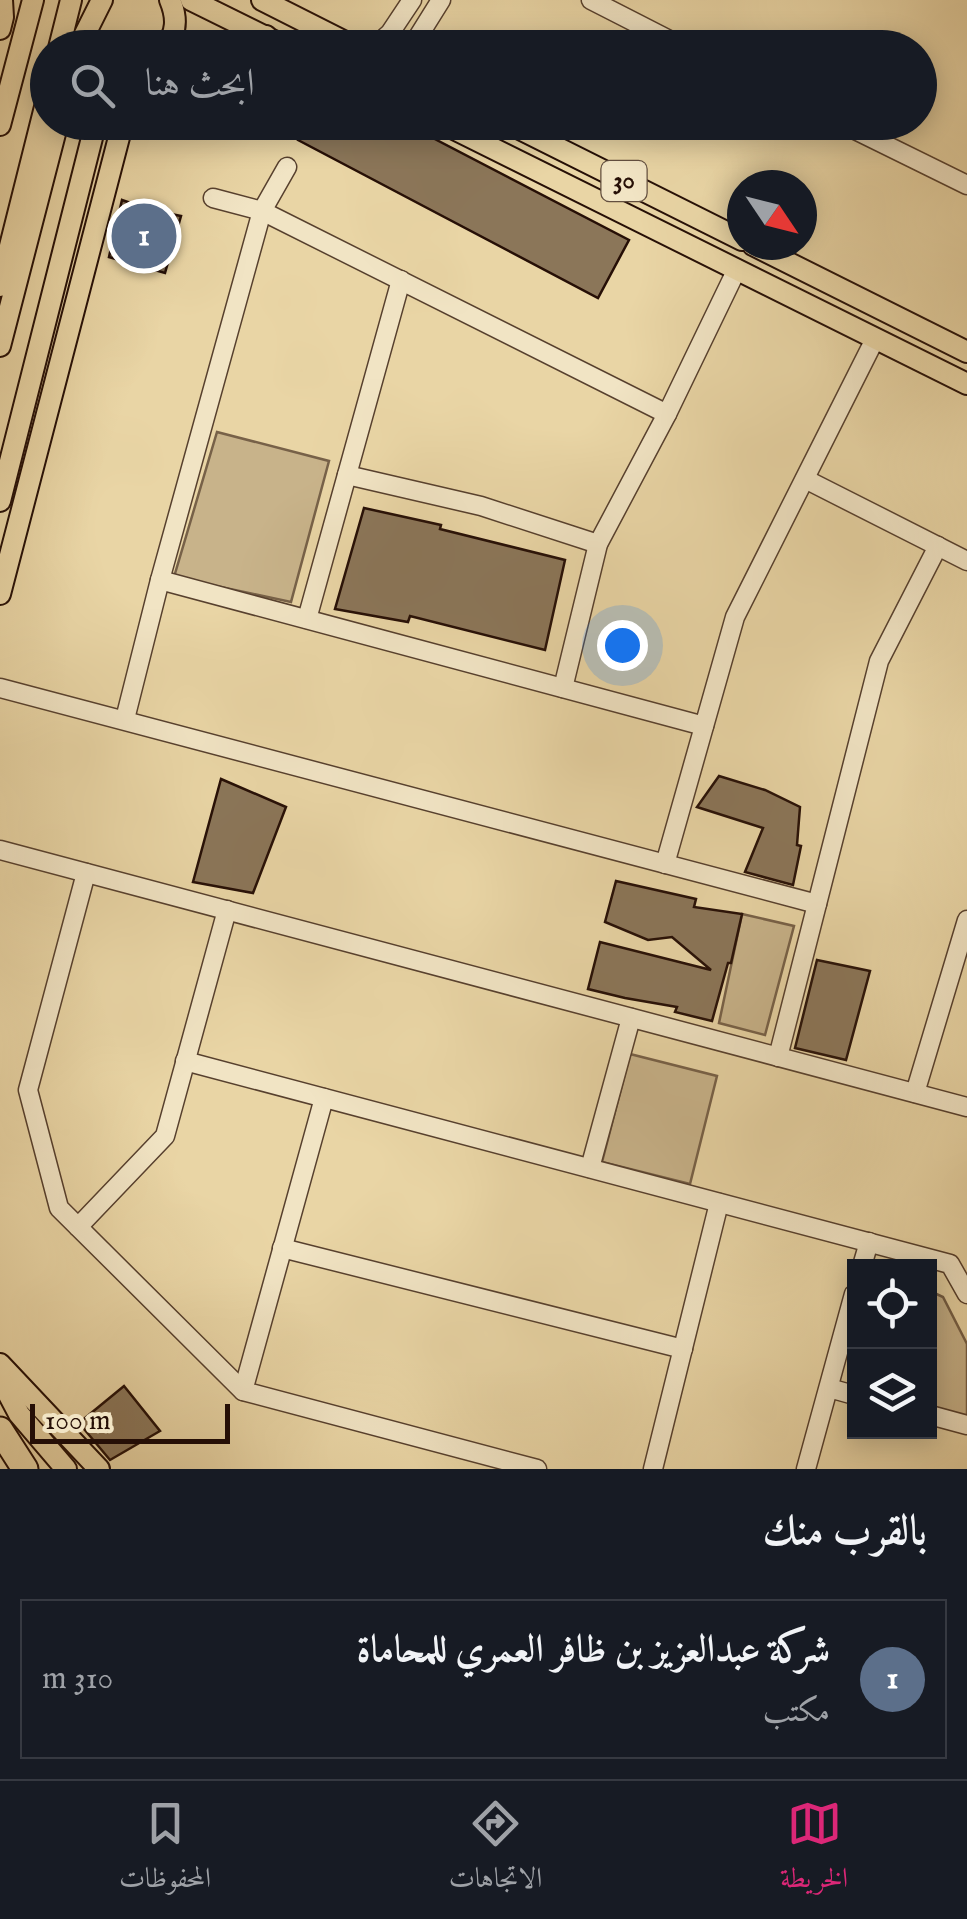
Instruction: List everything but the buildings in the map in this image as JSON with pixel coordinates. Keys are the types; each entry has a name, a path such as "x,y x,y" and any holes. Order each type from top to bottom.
{"highway":[{"path":"0,1430 25,1469"}],"main road":[{"path":"0,28 2,0"},
{"path":"0,125 33,0"},
{"path":"64,30 71,0"},
{"path":"87,30 102,0"},
{"path":"170,0 175,12 174,30"},
{"path":"191,0 254,30"},
{"path":"262,0 323,30"},
{"path":"279,0 326,30"},
{"path":"0,286 36,140"},
{"path":"0,346 53,140"},
{"path":"0,501 91,140"},
{"path":"0,594 118,140"},
{"name":"30","path":"476,140 967,384"},
{"name":"30","path":"542,140 727,232"},
{"path":"782,260 967,352"},
{"path":"0,1364 99,1469"},
{"path":"0,1378 18,1414 66,1469"}],"street":[{"path":"391,30 412,0"},
{"path":"422,30 441,0"},
{"path":"591,0 649,30"},
{"path":"621,16 632,0"},
{"path":"876,140 967,185"},
{"path":"124,719 262,210 287,167"},
{"path":"213,198 262,210 667,414"},
{"path":"563,688 598,544 737,270"},
{"path":"306,619 401,280"},
{"path":"664,864 734,617 875,339"},
{"path":"346,476 480,506 598,544"},
{"path":"805,479 967,561"},
{"path":"778,1057 879,662 938,546"},
{"path":"160,580 704,726"},
{"path":"0,688 817,904"},
{"path":"0,850 967,1107"},
{"path":"86,872 28,1090 59,1208 242,1392 537,1469"},
{"path":"78,1226 165,1136 227,910"},
{"path":"915,1092 964,946 967,920"},
{"path":"590,1168 631,1018"},
{"path":"186,1062 950,1264 967,1294"},
{"path":"242,1392 324,1098"},
{"path":"652,1469 720,1203"},
{"path":"864,1259 869,1242"},
{"path":"282,1248 683,1349"},
{"path":"806,1469 847,1319"},
{"path":"828,1388 847,1392"},
{"path":"937,1417 967,1426"}],"shaded area":[{"path":"217,432 329,461 291,602 174,577"},
{"path":"742,914 794,926 765,1035 719,1023"},
{"path":"630,1054 717,1076 690,1184 602,1162"},
{"path":"937,1294 943,1297 967,1344 967,1417 937,1411"}],"place":[{"name":"شركة عبدالعزيز بن ظافر العمري للمحاماة","path":"144,236"}]}
